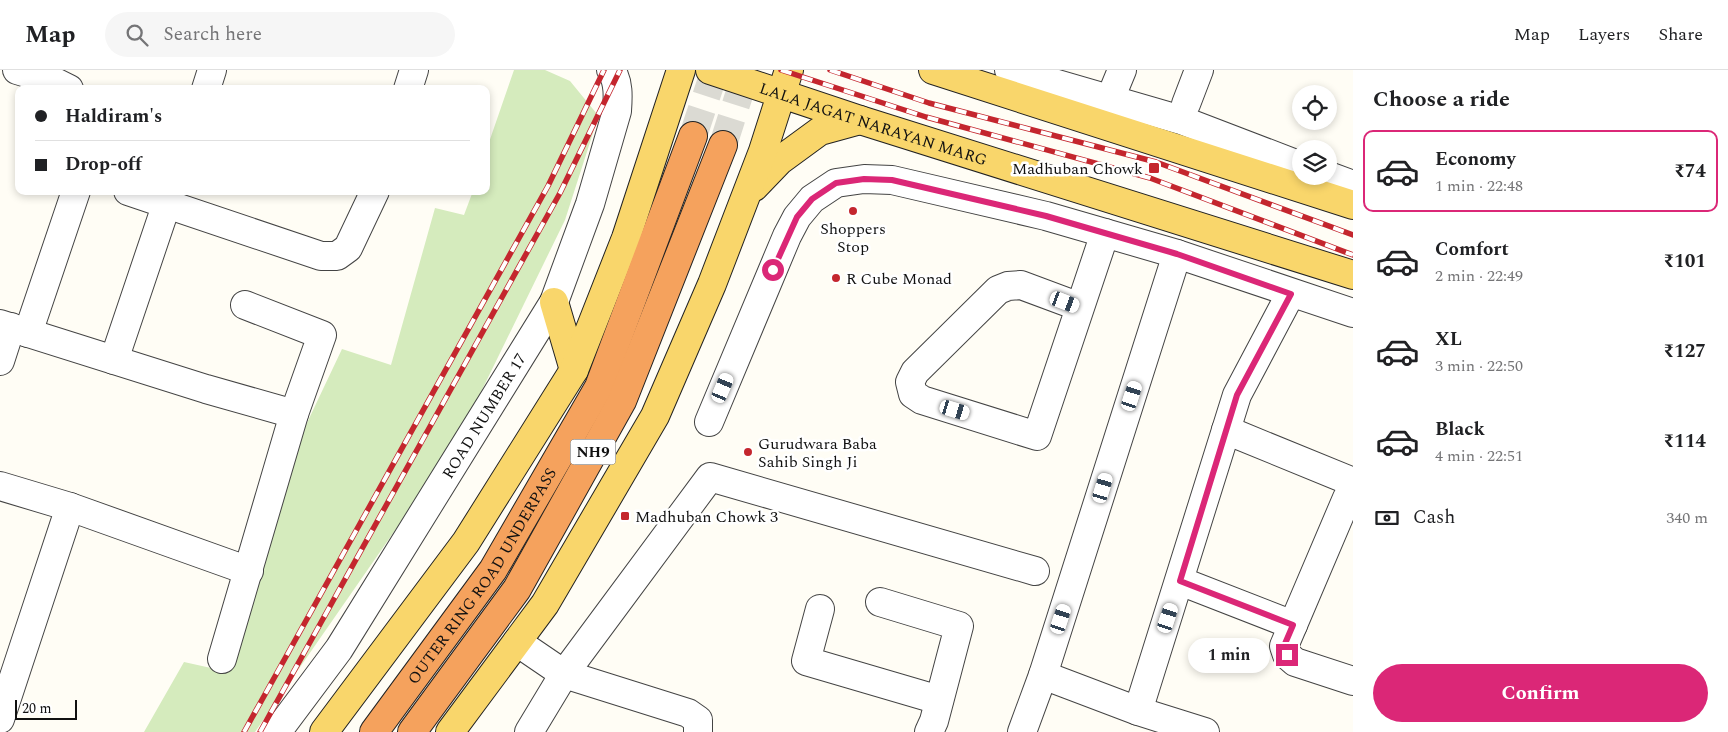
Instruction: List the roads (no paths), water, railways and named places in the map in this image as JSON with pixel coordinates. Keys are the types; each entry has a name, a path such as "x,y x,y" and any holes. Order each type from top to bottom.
{"highway":[{"name":"OUTER RING ROAD UNDERPASS","path":"374,732 493,570 599,387 693,136"},
{"name":"OUTER RING ROAD UNDERPASS","path":"412,732 517,589 622,400 723,145"}],"main road":[{"path":"324,732 466,542 574,370 626,238 681,70"},
{"name":"LALA JAGAT NARAYAN MARG","path":"710,70 785,82 860,120 1353,275"},
{"path":"934,70 1353,206"},
{"path":"450,732 545,604 655,416 712,284 785,82"},
{"path":"745,197 779,160 820,131 860,120"},
{"path":"554,302 574,370"}],"street":[{"path":"17,70 61,85"},
{"path":"207,85 212,70"},
{"path":"409,85 414,70"},
{"name":"ROAD NUMBER 17","path":"277,732 344,641 554,302 590,204 617,111 618,96 615,76 611,70"},
{"path":"1009,70 1181,120 1292,163"},
{"path":"1186,104 1199,70"},
{"path":"709,422 787,236 797,217 812,199 836,183 864,179 892,180 1046,216 1177,254 1291,294 1353,313"},
{"path":"1337,179 1353,186"},
{"path":"0,361 13,328 74,195"},
{"path":"151,195 169,198 321,256 337,256 348,248 373,195"},
{"path":"114,360 169,198"},
{"path":"1080,307 1021,285 1008,286 998,290 915,372 910,382 913,394 922,400 1037,436 1105,233"},
{"path":"1022,732 1043,675 1177,254"},
{"path":"1138,711 1237,395 1291,294"},
{"path":"222,659 294,414 322,335 245,305"},
{"path":"13,328 294,414"},
{"path":"1226,430 1352,493 1284,646 1287,655 1295,662 1353,681"},
{"path":"529,732 564,674 710,477 1035,571"},
{"path":"0,486 70,507 249,571"},
{"path":"0,719 8,669 70,507"},
{"path":"1180,581 1293,625"},
{"path":"880,602 959,626 929,732"},
{"path":"820,609 806,660 939,700"},
{"path":"517,642 564,674 688,713 698,720 698,732"},
{"path":"1043,675 1138,711 1205,732"}],"tunnel":[{"path":"693,136 715,70"},
{"path":"723,145 747,70"}],"railway":[{"path":"244,732 548,186 604,70"},
{"path":"260,732 560,193 620,70"},
{"path":"781,70 926,117 1150,178 1353,255"},
{"path":"830,70 929,103 1156,162 1353,235"}],"place":[{"name":"Madhuban Chowk","path":"1154,168"},
{"name":"Shoppers Stop","path":"853,211"},
{"name":"R Cube Monad","path":"836,278"},
{"name":"Gurudwara Baba Sahib Singh Ji","path":"748,452"},
{"name":"Madhuban Chowk 3","path":"625,516"}]}
